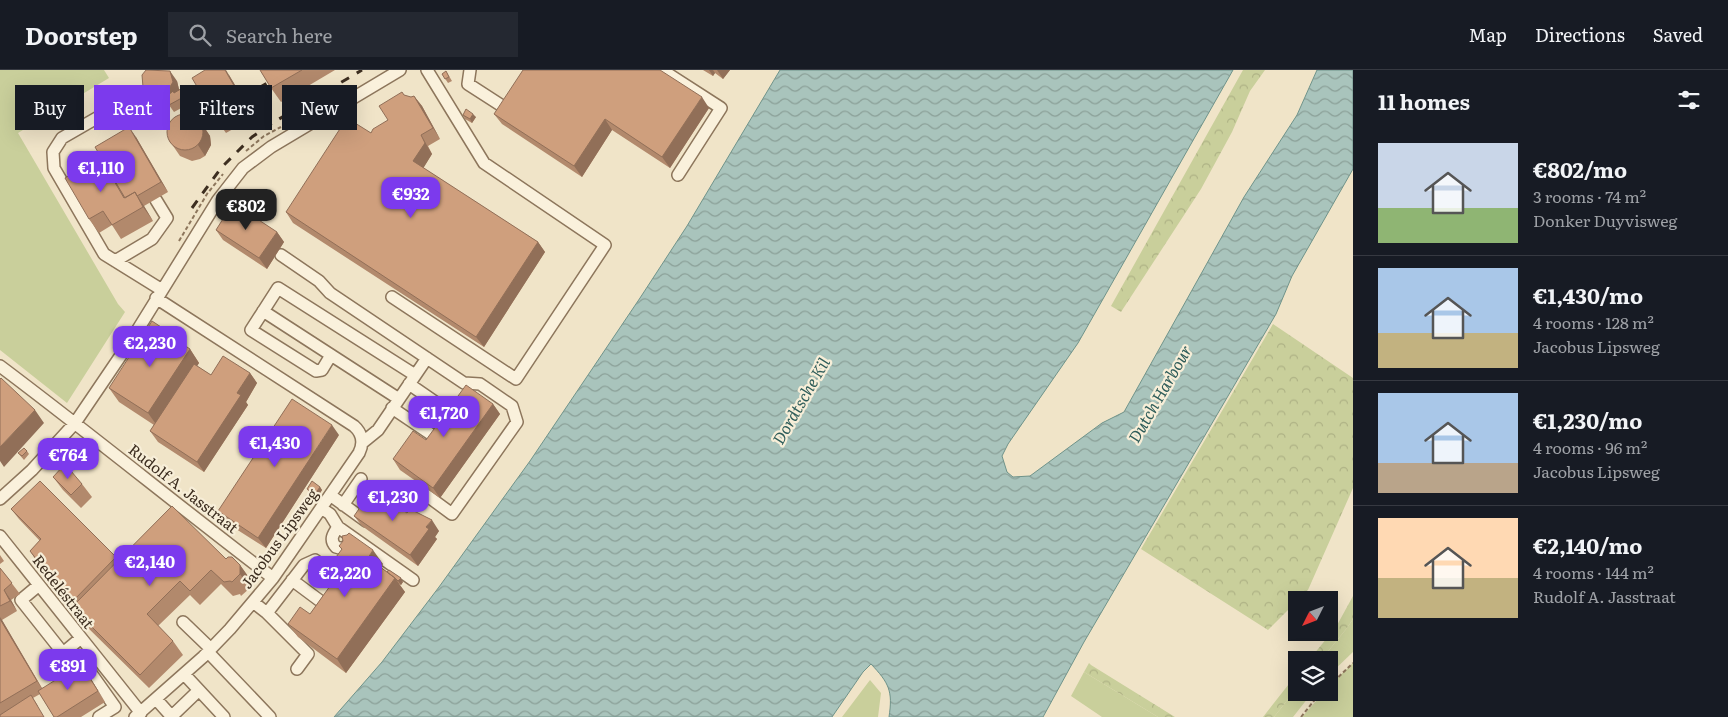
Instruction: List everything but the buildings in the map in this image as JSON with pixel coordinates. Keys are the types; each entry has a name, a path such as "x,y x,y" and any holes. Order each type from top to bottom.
{"street":[{"path":"0,499 32,470 75,423 132,339 218,200 243,168 271,147 400,70"},
{"path":"392,296 516,379 604,245 484,163 427,70"},
{"path":"470,70 468,84 510,111"},
{"path":"662,70 721,108 678,175"},
{"path":"94,119 62,138 55,147 52,158 56,173 104,254 159,294 354,426 360,433 362,443 378,430 427,358"},
{"path":"115,261 152,239 167,218 156,200"},
{"path":"281,255 319,281 330,293 464,383 480,384 512,406 517,422 452,514 418,489"},
{"path":"331,355 322,370 316,371 251,330 278,288 412,380 451,413"},
{"path":"263,311 331,355 396,404 438,440"},
{"name":"Rudolf A. Jasstraat","path":"0,366 273,578"},
{"name":"Jacobus Lipsweg","path":"138,715 210,650 273,578 359,453 362,443"},
{"path":"343,505 361,479"},
{"path":"330,495 366,521"},
{"path":"321,508 330,514 338,527 413,580"},
{"path":"338,527 332,538 336,547 346,547 353,538"},
{"name":"Redeléstraat","path":"0,536 81,638 138,715"},
{"path":"267,613 304,565 315,560 339,578"},
{"path":"292,580 331,609"},
{"path":"39,585 21,600 63,653 81,638"},
{"path":"253,602 267,613 308,654 297,669"},
{"path":"183,622 270,717"},
{"path":"88,669 115,706 99,717"},
{"path":"184,674 215,715"},
{"path":"156,699 171,717 197,692"}],"path":[{"path":"1338,677 1353,663"},
{"path":"1301,717 1314,701"}],"green space":[{"path":"0,70 104,70 109,78 94,85 94,87 84,93 84,85 15,85 15,130 23,130 18,133 118,304 125,312 67,403 0,350"},
{"path":"1243,70 1265,70 1250,91 1232,132 1201,189 1121,312 1111,306"},
{"path":"1273,324 1353,378 1353,488 1308,590 1288,591 1288,610 1268,630 1141,549"},
{"path":"1353,596 1353,619 1338,639 1338,623"},
{"path":"1353,619 1353,652 1338,666 1338,651 1328,651"},
{"path":"1325,641 1336,641 1328,651 1316,651"},
{"path":"1089,663 1175,717 1158,717 1084,672"},
{"path":"1353,663 1353,717 1302,717 1316,701 1338,701 1338,677"},
{"path":"1084,672 1158,717 1102,717 1071,696"},
{"path":"870,680 881,693 878,717 842,717"},
{"path":"1288,685 1288,699 1274,717 1263,717"},
{"path":"1288,699 1288,701 1306,701 1293,717 1274,717"}],"water":[{"path":"780,70 1233,70 1078,343 1008,444 1002,456 1007,472 1013,477 1030,476 1102,423 1124,412 1244,197 1297,115 1317,70 1353,70 1353,169 1292,276 1276,314 1084,642 1043,717 889,717 890,694 886,682 871,664 863,672 832,717 334,717 382,662 530,461 687,226"}],"railway":[{"path":"192,208 221,168 252,137 362,70"},
{"path":"264,85 269,82"}],"water label":[{"name":"Dutch Harbour","path":"1160,394"},
{"name":"Dordtsche Kil","path":"801,401"}]}
